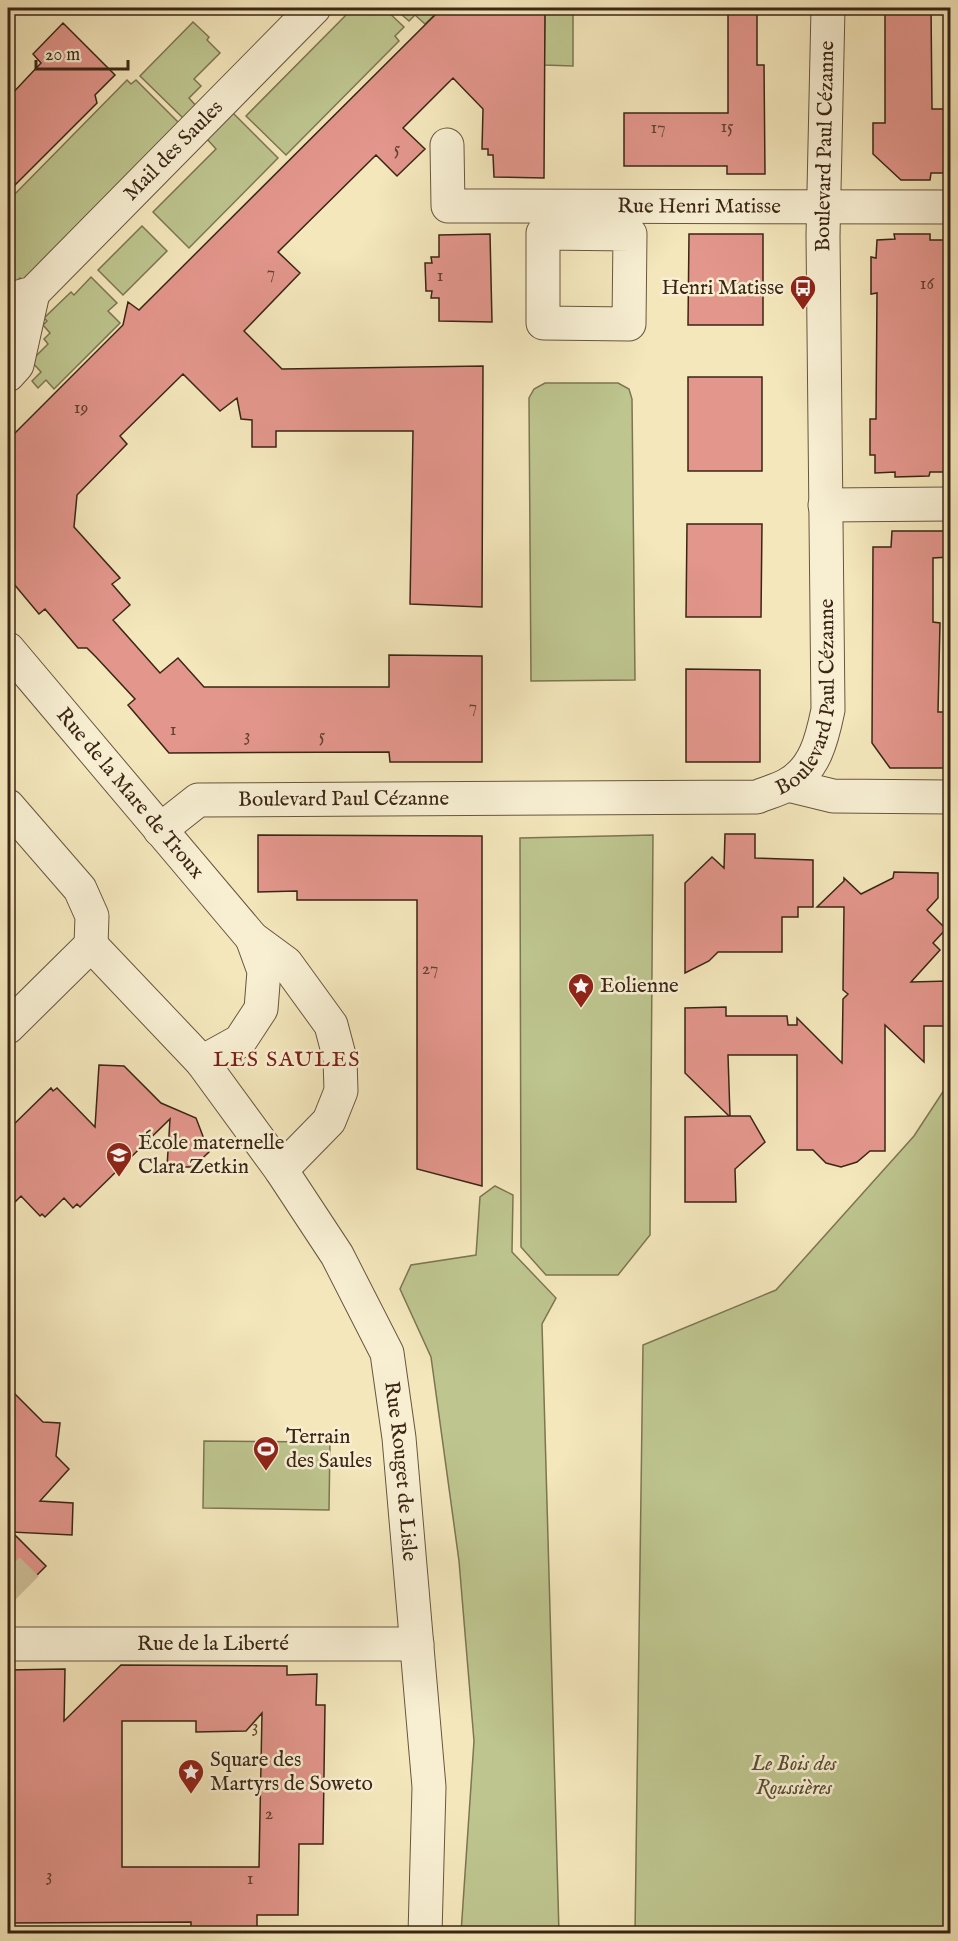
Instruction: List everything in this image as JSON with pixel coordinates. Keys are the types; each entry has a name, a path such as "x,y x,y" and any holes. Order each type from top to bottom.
{"street":[{"name":"Mail des Saules","path":"8,375 17,365 20,297 314,8"},
{"name":"Boulevard Paul Cézanne","path":"160,830 198,800 756,797 788,785 812,763 822,739 828,710 825,207 828,8"},
{"name":"Rue Henri Matisse","path":"447,145 448,206 951,207"},
{"path":"825,505 951,504"},
{"name":"Rue de la Mare de Troux","path":"8,649 252,938 286,963 331,1026 340,1059 341,1090 328,1121 281,1170"},
{"path":"788,785 833,796 951,797"},
{"path":"8,806 80,889 92,916 91,945 8,1027"},
{"name":"Rue de la Mare de Troux","path":"202,1062 240,1041 261,1009 264,971 252,938"},
{"name":"Rue Rouget de Lisle","path":"91,945 202,1062 281,1170 336,1256 387,1353 399,1438 429,1787 425,1934"},
{"name":"Rue de la Liberté","path":"9,1644 417,1644"}],"green space":[{"path":"353,8 384,8 404,27 395,36 399,41 286,155 246,116"},
{"path":"394,8 442,8 425,24 415,15 409,21"},
{"path":"545,8 573,8 573,66 544,65"},
{"path":"193,22 209,37 207,40 220,53 194,79 201,86 189,98 198,108 185,120 140,76"},
{"path":"127,80 131,84 136,80 181,125 23,280 20,278 10,287 8,284 8,201"},
{"path":"233,113 278,158 189,248 153,212 216,149 207,139"},
{"path":"142,226 167,251 123,295 98,270"},
{"path":"91,277 117,303 108,311 120,323 54,389 46,380 38,388 32,381 41,372 31,361 48,344 44,339 50,333 43,325 47,321 44,318 71,292 74,295"},
{"path":"545,383 618,383 629,389 632,399 635,680 531,681 529,398 534,389"},
{"path":"653,835 650,1235 618,1275 546,1275 521,1247 520,838"},
{"name":"Le Bois des Roussières","path":"950,1081 950,1933 635,1933 643,1345 776,1290 914,1136"},
{"path":"495,1186 513,1195 512,1252 556,1298 542,1324 559,1933 461,1933 474,1741 459,1561 431,1357 400,1289 411,1265 476,1255 480,1197"},
{"name":"Terrain des Saules","path":"204,1441 330,1442 329,1510 203,1508"}],"building":[{"path":"442,8 545,8 544,178 494,177 493,155 488,155 488,149 482,149 483,109 453,78 403,128 425,149 397,176 376,155 278,252 300,273 244,331 282,369 483,366 482,607 410,604 413,431 276,431 276,447 252,447 252,420 241,419 237,398 220,411 183,374 120,436 127,444 77,495 74,527 120,578 112,584 130,605 113,620 160,673 178,658 204,687 389,687 389,655 482,656 482,762 390,762 389,752 169,753 128,705 135,699 87,648 78,648 45,609 39,614 8,577 8,440 123,325 128,302 139,310"},
{"path":"728,8 757,8 757,65 764,65 765,174 727,174 727,166 624,166 624,113 728,113"},
{"path":"885,8 931,8 932,109 945,109 946,124 951,124 951,173 931,173 930,180 901,180 873,154 873,123 885,123"},
{"path":"63,23 115,75 95,95 97,103 8,192 8,98 41,63 33,54"},
{"path":"490,234 492,322 439,321 439,298 431,298 432,291 426,291 425,263 432,263 431,257 439,257 439,235"},
{"path":"689,234 763,234 763,325 688,325"},
{"path":"894,234 930,234 930,240 951,240 949,402 951,402 951,472 930,472 929,476 895,477 895,472 875,473 875,455 870,455 870,419 876,419 877,293 871,294 871,257 876,258 877,240 895,239"},
{"path":"688,377 762,377 762,471 688,471"},
{"path":"687,524 762,524 761,617 686,617"},
{"path":"892,531 950,531 950,557 933,558 933,622 940,623 938,712 951,712 949,768 890,768 872,743 873,547 891,547"},
{"path":"686,669 760,670 760,762 686,762"},
{"path":"725,834 755,834 755,858 813,860 813,907 798,907 798,917 782,917 782,952 718,952 709,961 685,973 685,883 712,857 724,868"},
{"path":"258,835 482,836 482,1186 417,1169 417,900 297,900 297,891 258,892"},
{"path":"894,872 938,873 938,898 927,910 946,929 933,943 940,950 911,982 949,981 949,1026 924,1026 924,1062 885,1025 885,1151 870,1151 857,1162 841,1167 826,1163 813,1150 797,1150 797,1055 728,1055 730,1116 750,1116 765,1142 735,1169 736,1202 685,1202 685,1117 729,1116 685,1073 685,1008 726,1007 726,1016 787,1016 788,1025 797,1025 797,1018 842,1063 843,999 848,994 843,990 844,907 817,907 844,881 844,878 861,894 893,878"},
{"path":"99,1065 124,1066 161,1103 196,1118 209,1152 193,1167 167,1167 170,1119 80,1207 77,1204 73,1208 64,1198 45,1217 42,1214 40,1216 21,1196 8,1209 8,1130 51,1088 53,1091 57,1088 95,1127"},
{"path":"8,1387 43,1422 60,1423 56,1456 69,1469 40,1501 73,1503 72,1535 12,1532 46,1566 8,1604"},
{"path":"121,1665 287,1666 287,1675 317,1674 316,1705 325,1705 323,1844 299,1844 298,1915 257,1915 257,1932 191,1933 191,1922 8,1923 8,1670 65,1669 64,1721","holes":["262,1713 259,1867 122,1867 122,1721 196,1721 196,1732 246,1731"]}],"tunnel":[{"path":"8,1569 27,1588"}],"place":[{"name":"Henri Matisse","path":"803,311"},
{"name":"Eolienne","path":"581,1009"},
{"name":"École maternelle Clara Zetkin","path":"119,1178"},
{"name":"Terrain des Saules","path":"266,1472"},
{"name":"Square des Martyrs de Soweto","path":"191,1795"}],"district":[{"name":"LES SAULES","path":"287,1060"}]}
